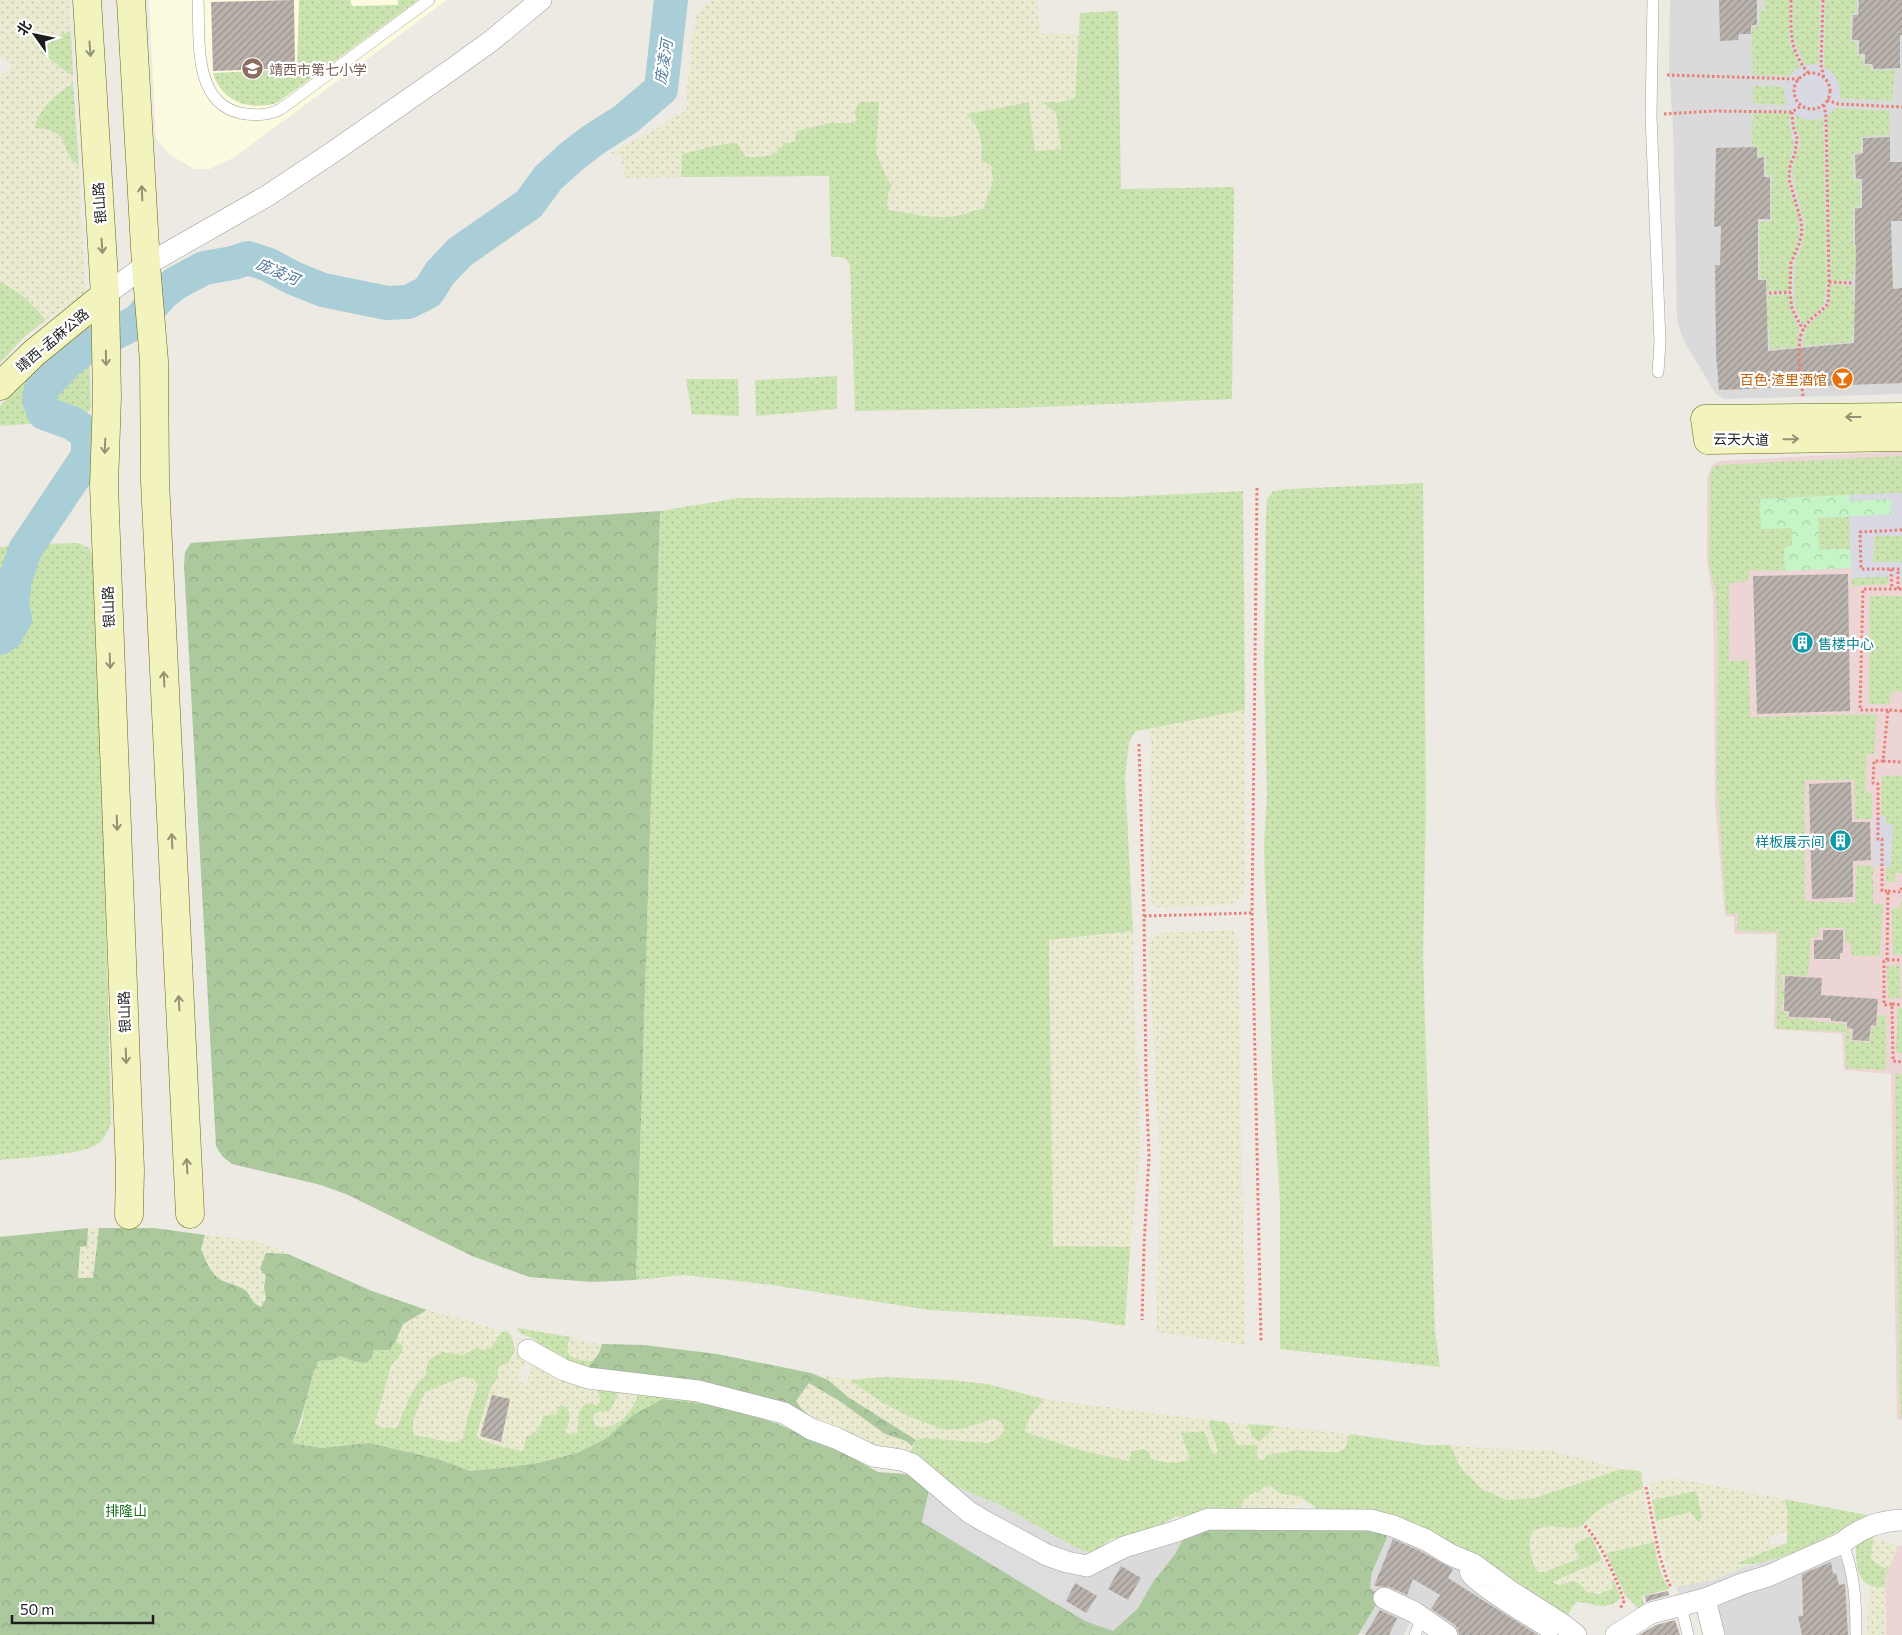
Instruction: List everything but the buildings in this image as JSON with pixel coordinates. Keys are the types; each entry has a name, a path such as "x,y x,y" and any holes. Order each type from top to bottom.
{"main road":[{"name":"银山路","path":"87,0 105,307 107,397 104,486 130,1170 129,1215"},
{"path":"131,0 146,265 154,361 155,481 190,1214"},
{"name":"靖西-孟麻公路","path":"0,386 34,353 105,307"},
{"name":"云天大道","path":"1902,417 1705,419 1708,440 1902,437"}],"street":[{"path":"105,307 146,265 267,196 333,152 462,62 541,0"},
{"path":"528,1350 564,1370 588,1378 698,1391 784,1413 810,1429 836,1438 873,1456 901,1460 912,1464 969,1512 1028,1546 1067,1562 1086,1566 1124,1547 1208,1519 1370,1520 1393,1526 1439,1546 1451,1555 1466,1560 1576,1635"},
{"path":"1619,1633 1651,1613 1705,1599 1768,1576 1842,1543 1850,1536 1872,1524 1902,1520"},
{"path":"1384,1598 1414,1612 1419,1627 1447,1635"},
{"path":"1705,1599 1714,1635"}],"lane":[{"path":"198,0 202,67 206,84 213,96 234,112 260,115 271,114 281,109 429,0"},
{"path":"1653,0 1651,115 1660,342 1658,372"},
{"path":"1842,1543 1849,1560 1853,1580 1856,1635"},
{"path":"1466,1560 1465,1568 1470,1580 1552,1635"},
{"path":"1681,1606 1688,1635"}],"path":[{"path":"1791,0 1790,39 1802,66 1808,73 1820,75 1824,78"},
{"path":"1798,79 1794,90 1796,101 1801,106 1812,110 1824,105 1830,88 1824,78 1821,65 1823,0"},
{"path":"1652,75 1798,79 1808,73"},
{"path":"1827,100 1838,104 1902,107"},
{"path":"1802,330 1828,304 1826,117 1824,105"},
{"path":"1651,115 1714,110 1792,112 1801,106"},
{"path":"1792,112 1793,126 1797,138 1790,166 1790,179 1801,221 1802,233 1800,244 1792,263 1790,292 1792,309 1802,330 1800,350 1804,405"},
{"path":"1829,282 1853,283"},
{"path":"1768,293 1790,292"},
{"path":"1257,488 1252,913 1261,1341"},
{"path":"1902,530 1860,532 1861,569 1900,569 1900,589 1863,590 1860,710 1902,711"},
{"path":"1891,568 1892,589"},
{"path":"1883,761 1888,710"},
{"path":"1139,744 1149,1156 1142,1320"},
{"path":"1902,762 1874,761 1873,784 1878,784 1878,838 1882,838 1882,891 1900,892 1902,885"},
{"path":"1888,891 1887,960 1884,961 1884,1005 1902,1005"},
{"path":"1144,916 1252,913"},
{"path":"1887,960 1902,960"},
{"path":"1892,1004 1893,1061 1902,1062"},
{"path":"1646,1487 1661,1561 1668,1582 1681,1606"},
{"path":"1585,1526 1593,1534 1612,1571 1624,1601 1619,1613 1619,1633"}],"shaded area":[{"name":"靖西市第七小学","path":"149,0 447,0 231,159 210,169 194,169 168,153 156,139"},
{"path":"1670,0 1902,0 1902,394 1724,399 1716,394 1689,350 1681,334 1677,318 1673,127 1669,68"},
{"path":"1812,64 1823,66 1832,72 1838,81 1840,92 1838,103 1832,112 1823,118 1812,120 1801,118 1792,112 1786,103 1784,92 1786,81 1792,72 1801,66"},
{"path":"1902,451 1902,1420 1897,1419 1891,1074 1844,1070 1842,1034 1774,1029 1776,934 1734,934 1734,917 1725,916 1715,803 1713,597 1707,561 1707,477 1713,464 1720,461"},
{"path":"1902,493 1902,536 1874,536 1873,562 1902,562 1902,576 1852,578 1849,517 1891,514 1891,499 1850,501 1849,495"},
{"path":"1875,816 1886,817 1886,824 1893,825 1891,867 1873,866"},
{"path":"944,1482 1000,1505 1076,1548 1093,1554 1074,1558 1008,1526"},
{"path":"930,1487 1084,1570 1058,1605 922,1522"},
{"path":"1192,1532 1182,1541 1175,1554 1153,1582 1138,1608 1113,1631 1085,1621 1058,1605 1084,1570"},
{"path":"1389,1533 1457,1565 1460,1577 1465,1583 1542,1635 1459,1635 1427,1613 1378,1594 1370,1588 1372,1572"},
{"path":"1902,1545 1902,1635 1886,1635 1885,1577 1898,1546"},
{"path":"1783,1556 1779,1560 1734,1580 1680,1596 1676,1587 1712,1580 1746,1566"},
{"path":"1836,1556 1843,1559 1845,1566 1851,1608 1851,1635 1720,1635 1717,1603"},
{"path":"1378,1597 1411,1619 1404,1635 1358,1634 1376,1605"}],"green space":[{"path":"0,0 70,0 71,31 46,44 39,52 47,56 64,72 73,76 73,83 61,91 40,113 36,128 56,132 62,137 73,162 79,166 85,294 46,320 26,298 0,281 0,75 12,68 3,57 0,58"},
{"path":"299,0 350,0 352,6 398,5 398,0 418,0 277,103 256,106 247,105 230,97 217,83 213,73 297,69"},
{"path":"713,0 1037,0 1040,33 1078,34 1075,98 1062,102 1044,102 1056,112 1061,149 1035,151 1029,102 967,114 979,129 981,159 991,166 993,181 983,209 975,209 962,215 931,218 886,209 888,194 892,185 887,179 876,152 878,138 857,118 854,123 830,123 796,131 795,142 767,156 746,157 740,147 721,144 710,149 682,154 681,177 625,178 621,156 611,153 663,125 687,108 687,89 695,17 703,4"},
{"path":"1765,0 1789,0 1789,41 1800,67 1790,76 1753,75 1752,27 1759,26 1759,11 1765,10"},
{"path":"1793,0 1820,0 1818,65 1805,65 1793,37"},
{"path":"1825,0 1857,0 1856,13 1852,13 1851,42 1857,42 1857,55 1863,56 1863,65 1870,66 1872,70 1895,70 1892,101 1840,98 1829,70 1824,67"},
{"path":"1118,11 1121,189 1234,187 1232,399 1015,408 855,411 850,266 841,257 831,257 829,176 681,177 682,154 737,143 746,157 768,156 777,152 784,143 795,142 796,131 830,123 854,123 857,118 854,114 859,102 879,102 876,152 887,179 892,185 888,194 887,209 923,216 942,217 961,215 983,209 993,181 991,166 981,160 980,135 975,124 967,114 1029,102 1035,151 1061,149 1056,113 1043,102 1062,102 1075,98 1080,13"},
{"path":"71,31 73,76 48,57 39,53 53,39"},
{"path":"73,83 79,166 72,160 61,137 48,130 35,128 44,108"},
{"path":"1753,86 1785,87 1784,96 1787,105 1753,103"},
{"path":"1835,108 1890,111 1889,135 1861,137 1861,151 1853,154 1853,180 1860,181 1860,206 1853,207 1853,245 1858,246 1858,264 1854,266 1853,280 1831,281 1828,115"},
{"path":"1753,113 1790,114 1789,123 1794,145 1788,167 1787,182 1798,215 1799,229 1798,243 1789,266 1789,291 1767,291 1767,279 1761,279 1759,222 1771,221 1772,175 1766,175 1766,156 1758,156 1758,146 1752,146"},
{"path":"1796,115 1809,120 1823,118 1827,282 1824,303 1804,324 1802,324 1795,305 1794,279 1794,267 1802,245 1805,227 1793,176 1793,164 1800,143 1796,128"},
{"path":"0,281 26,298 46,320 23,338 0,363"},
{"path":"1831,284 1853,286 1854,309 1858,309 1858,323 1853,324 1852,342 1802,346 1806,328 1829,306"},
{"path":"1789,294 1791,310 1799,330 1798,347 1770,349 1769,327 1762,327 1761,309 1768,308 1768,296"},
{"path":"82,330 89,332 90,340 64,357 43,378 46,418 59,422 0,426 0,406 31,373"},
{"path":"89,352 91,408 87,414 77,420 49,410 46,395 50,385 66,369"},
{"path":"837,376 837,409 756,416 755,380"},
{"path":"686,379 738,379 739,416 692,414"},
{"path":"1902,456 1902,493 1760,499 1792,527 1792,546 1784,547 1785,571 1749,570 1748,581 1729,583 1729,661 1749,660 1750,717 1877,714 1874,754 1867,754 1865,792 1872,793 1872,819 1855,819 1854,780 1805,780 1805,901 1855,903 1857,865 1873,866 1873,904 1883,904 1880,956 1851,956 1851,943 1845,943 1845,928 1820,928 1819,937 1811,938 1808,976 1782,975 1782,990 1789,990 1790,997 1783,997 1781,1012 1787,1012 1788,1018 1845,1024 1846,1029 1850,1030 1850,1041 1869,1043 1872,1027 1877,1027 1878,1015 1886,1015 1886,1070 1846,1068 1845,1032 1777,1029 1778,932 1737,931 1738,914 1726,914 1717,781 1718,635 1716,594 1709,563 1710,472 1716,465"},
{"path":"1423,483 1426,807 1423,955 1435,1330 1440,1367 1280,1349 1280,1202 1272,1072 1264,844 1267,796 1264,667 1267,500 1273,491 1288,489"},
{"path":"1243,491 1245,710 1136,731 1129,742 1125,778 1133,931 1049,940 1053,1246 1130,1247 1125,1326 1079,1319 929,1310 772,1285 684,1275 636,1280 660,511 738,498 1120,497"},
{"path":"1849,495 1850,501 1891,499 1891,515 1818,518 1819,550 1850,549 1851,568 1785,571 1784,547 1792,546 1792,528 1761,529 1759,499"},
{"path":"660,511 636,1280 591,1282 529,1277 472,1256 348,1195 321,1185 232,1164 222,1156 216,1146 184,565 185,552 191,543"},
{"path":"1849,517 1850,549 1819,550 1818,518"},
{"path":"1874,536 1902,536 1902,562 1873,562"},
{"path":"78,543 89,548 94,557 103,805 111,1124 100,1142 90,1148 65,1154 0,1160 0,652 14,642 24,627 24,596 27,575 31,562 41,544"},
{"path":"14,546 0,574 0,547"},
{"path":"1888,576 1889,584 1852,586 1852,578"},
{"path":"1870,596 1902,596 1902,692 1890,692 1890,704 1869,704"},
{"path":"1245,710 1246,886 1240,898 1230,905 1158,908 1151,901 1150,893 1151,747 1150,736 1145,728"},
{"path":"1882,776 1902,776 1902,873 1896,873 1895,882 1886,882 1886,868 1891,867 1886,824 1881,817"},
{"path":"1901,901 1902,955 1893,954 1892,908 1900,909"},
{"path":"1233,930 1238,940 1245,1345 1157,1332 1159,1149 1149,949 1151,938 1160,933"},
{"path":"1133,931 1140,1143 1130,1247 1053,1247 1049,940"},
{"path":"1900,965 1901,998 1888,998 1887,966"},
{"path":"1898,1008 1902,1008 1902,1053 1896,1052"},
{"path":"1895,1073 1902,1074 1902,1417 1900,1417"},
{"path":"88,1228 99,1228 93,1278 78,1278 80,1246 87,1246"},
{"name":"排隆山","path":"88,1228 87,1246 80,1247 78,1278 93,1278 99,1228 154,1228 205,1235 201,1249 215,1275 223,1281 245,1290 255,1303 261,1307 266,1299 264,1287 266,1276 260,1269 266,1253 288,1254 372,1291 427,1310 403,1324 390,1350 373,1350 372,1358 366,1363 340,1356 332,1360 318,1361 300,1423 292,1443 321,1448 369,1443 438,1459 470,1471 538,1463 577,1453 607,1438 633,1415 663,1399 724,1407 776,1423 849,1456 878,1472 906,1474 930,1487 922,1522 1085,1621 1113,1631 1138,1608 1153,1582 1175,1554 1182,1541 1192,1532 1203,1527 1363,1525 1389,1533 1372,1572 1370,1588 1378,1594 1376,1605 1358,1635 0,1635 0,1237"},
{"path":"205,1235 250,1240 270,1245 288,1254 266,1253 264,1287 266,1299 261,1307 253,1303 247,1291 220,1280 211,1272 201,1249"},
{"path":"427,1310 474,1322 502,1332 492,1348 484,1350 476,1348 463,1355 442,1352 428,1362 425,1376 419,1381 397,1428 383,1428 375,1423 391,1366 402,1351 403,1346 396,1340 403,1324"},
{"path":"517,1328 571,1337 567,1350 569,1354 577,1359 594,1361 585,1372 541,1348 534,1339 520,1333"},
{"path":"507,1331 511,1335 515,1350 508,1363 498,1367 498,1377 490,1389 476,1437 493,1444 523,1451 526,1437 538,1429 543,1416 556,1414 560,1405 566,1407 569,1413 570,1419 565,1431 571,1435 577,1432 579,1412 585,1404 592,1403 597,1406 600,1401 599,1394 592,1383 618,1391 609,1412 600,1411 594,1414 593,1421 597,1427 605,1427 619,1422 630,1411 640,1390 724,1407 633,1415 607,1438 577,1453 538,1463 470,1471 438,1459 369,1443 321,1448 292,1443 302,1422 306,1396 318,1361 332,1360 340,1356 354,1361 373,1350 390,1350 396,1340 403,1346 402,1352 391,1366 375,1423 383,1428 397,1428 409,1398 419,1381 425,1376 428,1362 431,1358 442,1352 463,1355 476,1348 484,1350 491,1348 502,1332","holes":["463,1377 473,1379 478,1385 463,1438 457,1442 450,1442 414,1435 414,1419 425,1392"]},
{"path":"571,1337 585,1342 602,1344 594,1361 576,1360 571,1357 568,1353 567,1344"},
{"path":"602,1344 644,1345 717,1354 811,1373 828,1380 848,1397 916,1440 912,1446 906,1441 885,1434 841,1402 809,1383 796,1401 822,1427 585,1372 599,1353"},
{"path":"515,1350 528,1360 519,1372 517,1381 527,1384 532,1361 592,1383 599,1394 600,1401 597,1406 592,1403 585,1404 579,1412 577,1432 571,1435 565,1431 571,1418 551,1414 535,1433 526,1437 523,1451 511,1450 476,1437 490,1389 498,1377 498,1367 508,1363"},
{"path":"811,1373 850,1380 881,1402 910,1417 945,1430 975,1425 994,1419 1002,1423 1004,1430 997,1439 987,1443 924,1438 916,1440 848,1397 828,1380"},
{"path":"463,1377 473,1379 478,1385 463,1438 457,1442 450,1442 414,1435 412,1431 417,1407 425,1392"},
{"path":"882,1377 951,1380 988,1384 1044,1399 1030,1418 1025,1432 1080,1450 1129,1461 1131,1452 1143,1449 1149,1452 1154,1460 1165,1462 1187,1461 1190,1459 1181,1433 1204,1431 1214,1455 1218,1451 1209,1425 1210,1420 1227,1422 1237,1445 1257,1445 1257,1459 1263,1460 1267,1455 1297,1450 1338,1452 1345,1448 1350,1434 1425,1445 1451,1445 1458,1463 1482,1489 1506,1500 1534,1498 1622,1469 1641,1471 1643,1488 1602,1508 1582,1526 1571,1528 1548,1526 1532,1531 1531,1537 1530,1552 1533,1562 1538,1572 1544,1572 1580,1558 1574,1548 1575,1544 1591,1536 1602,1560 1552,1582 1559,1585 1574,1581 1587,1592 1599,1594 1612,1589 1613,1579 1621,1598 1615,1603 1605,1606 1577,1602 1564,1618 1494,1570 1315,1511 1316,1508 1300,1496 1280,1493 1270,1486 1264,1487 1259,1493 1254,1492 1242,1501 1241,1513 1209,1513 1175,1517 1149,1532 1111,1539 1093,1554 1076,1548 1000,1505 944,1482 908,1456 916,1440 924,1438 987,1443 997,1439 1004,1431 1002,1423 994,1419 961,1429 945,1430 910,1417 881,1402 850,1380"},
{"path":"809,1383 841,1402 885,1434 906,1441 912,1446 908,1456 886,1452 822,1427 796,1401"},
{"path":"640,1390 629,1412 617,1422 605,1428 597,1427 593,1421 594,1414 618,1391"},
{"path":"1044,1399 1210,1420 1209,1425 1218,1451 1214,1455 1204,1431 1181,1433 1190,1459 1186,1462 1157,1462 1151,1458 1129,1461 1080,1450 1025,1432 1026,1423 1032,1412"},
{"path":"1227,1422 1248,1424 1252,1436 1259,1441 1276,1426 1350,1434 1345,1448 1338,1452 1297,1450 1267,1455 1263,1460 1257,1460 1256,1450 1242,1445 1237,1446"},
{"path":"1248,1424 1276,1426 1259,1442 1252,1436"},
{"path":"1451,1445 1549,1450 1622,1469 1534,1498 1506,1500 1482,1489 1463,1470"},
{"path":"1674,1478 1784,1499 1788,1512 1788,1531 1768,1538 1770,1545 1787,1543 1738,1563 1746,1566 1739,1570 1712,1580 1676,1587 1670,1580 1656,1521 1690,1512 1699,1522 1696,1491 1652,1500 1649,1484"},
{"path":"1270,1486 1280,1493 1300,1496 1303,1500 1298,1505 1292,1507 1241,1513 1242,1501 1254,1492 1259,1493 1264,1487"},
{"path":"1643,1488 1649,1524 1655,1542 1606,1553 1594,1532 1585,1522 1592,1514 1605,1505"},
{"path":"1696,1491 1702,1516 1699,1523 1690,1512 1656,1521 1652,1500"},
{"path":"1784,1499 1867,1515 1803,1549 1765,1562 1737,1563 1787,1543 1788,1512"},
{"path":"1548,1526 1571,1528 1582,1526 1590,1532 1591,1536 1575,1544 1574,1548 1580,1557 1544,1572 1538,1572 1529,1548 1530,1538 1532,1531"},
{"path":"1856,1537 1873,1537 1871,1559 1889,1570 1885,1577 1885,1587 1875,1587 1864,1582 1858,1570"},
{"path":"1873,1537 1898,1546 1889,1570 1871,1559"},
{"path":"1655,1542 1659,1567 1669,1589 1642,1596 1645,1608 1641,1611 1625,1595 1606,1553"},
{"path":"1602,1560 1612,1574 1613,1579 1612,1589 1607,1592 1592,1593 1587,1592 1581,1585 1568,1582 1559,1585 1551,1582"},
{"path":"1870,1585 1885,1587 1886,1635 1866,1635"}],"water":[{"path":"90,340 89,352 66,369 50,385 46,395 49,410 77,420 59,422 38,414 34,401 40,381 64,357"},
{"path":"41,544 26,578 24,627 14,642 0,652 0,574 14,546"}],"waterway":[{"name":"庞凌河","path":"0,638 6,634 15,619 12,602 15,580 25,550 88,456 88,434 72,423 44,413 39,400 41,389 68,361 88,346 137,322 162,294 176,283 204,268 233,263 248,258 269,265 293,278 323,290 387,303 408,302 428,292 440,273 460,252 529,204 548,178 571,157 626,119 661,89 671,0"}],"place":[{"name":"靖西市第七小学","path":"253,69"},
{"name":"百色·渣里酒馆","path":"1843,379"},
{"name":"售楼中心","path":"1802,643"},
{"name":"样板展示间","path":"1841,841"}]}
